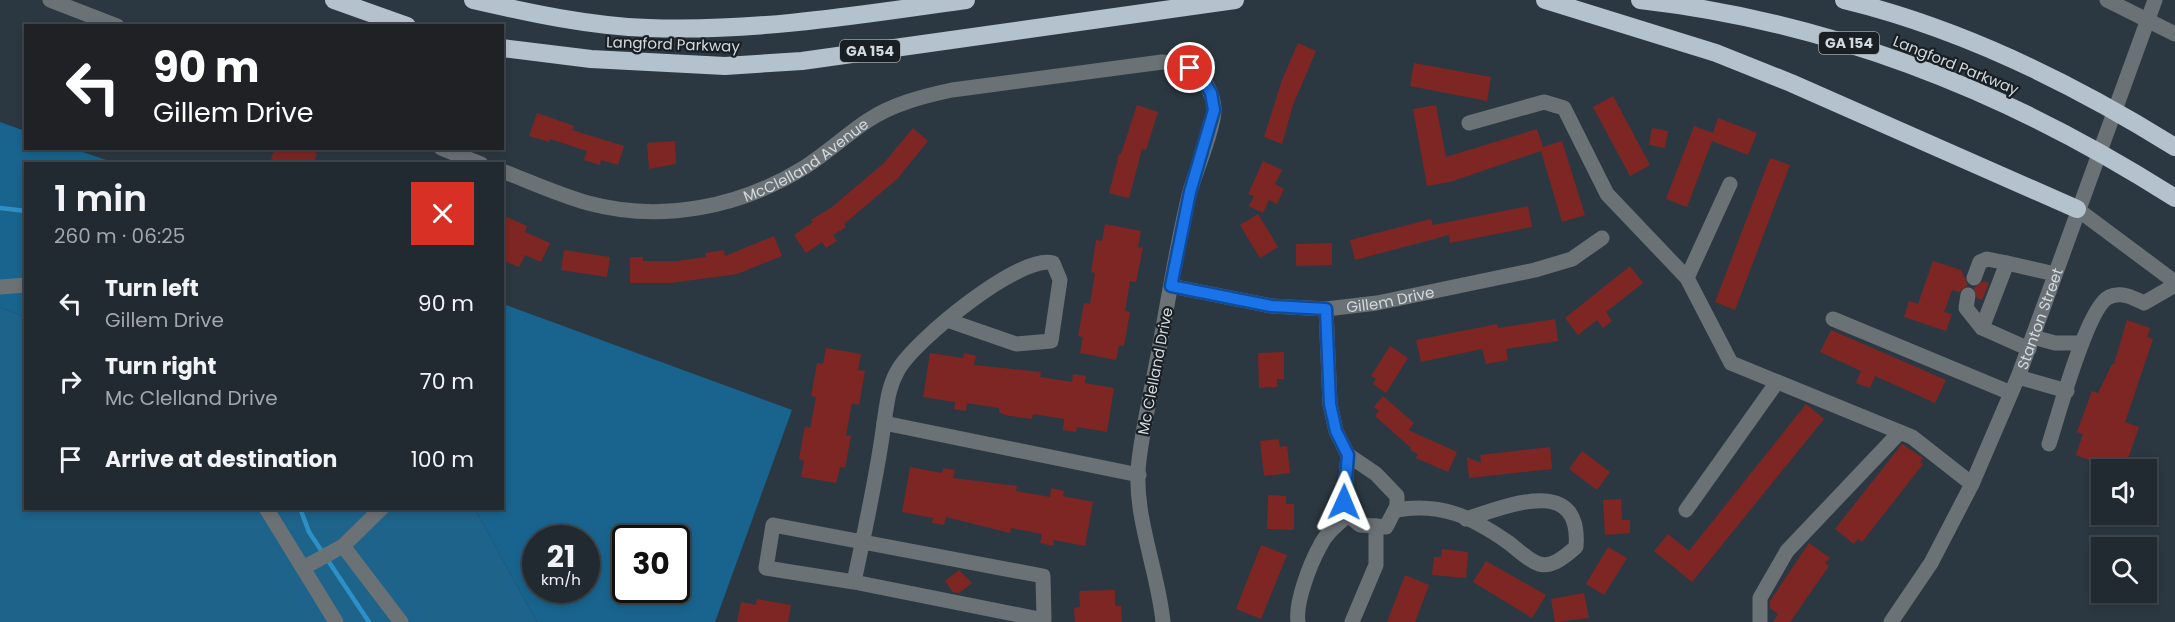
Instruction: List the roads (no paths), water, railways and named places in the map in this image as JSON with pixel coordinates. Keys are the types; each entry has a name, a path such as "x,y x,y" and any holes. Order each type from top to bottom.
{"highway":[{"path":"334,0 401,24"},
{"name":"Langford Parkway","path":"473,0 580,21 668,28 777,25 966,0"},
{"name":"Langford Parkway","path":"504,48 591,59 725,66 802,61 1235,0"},
{"path":"1545,0 1706,50 1748,66 2077,209"},
{"name":"Langford Parkway","path":"1640,0 1726,14 1857,46 1994,97 2133,171 2175,198"},
{"name":"Langford Parkway","path":"1844,0 1982,47 2059,82 2175,147"}],"street":[{"path":"50,0 112,24"},
{"path":"2107,0 2175,34"},
{"name":"Stanton Street","path":"1891,622 1931,563 1972,484 2018,377 2077,209 2155,0"},
{"name":"Mc Clelland Drive","path":"1110,69 1175,63 1190,68 1202,78 1211,93 1214,110 1190,192 1138,462 1140,509 1160,589 1163,622"},
{"name":"McClelland Avenue","path":"504,172 588,203 634,211 681,211 726,203 770,187 807,166 870,119 920,97 952,90 1110,69"},
{"path":"1469,123 1544,102 1564,108 1607,194 1687,278 1731,363 1912,437 1972,484"},
{"path":"446,150 476,162"},
{"path":"1687,278 1730,184"},
{"path":"2049,444 2082,343 2099,304 2110,296 2124,295 2144,303 2175,283 2077,209"},
{"name":"Gillem Drive","path":"1171,286 1271,306 1326,309 1377,303 1535,270 1572,259 1602,238"},
{"path":"1974,278 1980,262 1987,259 2055,274"},
{"path":"854,582 889,388 899,369 914,347 947,320 1012,273 1045,261 1053,263 1060,280 1051,341 1016,344 947,320"},
{"path":"1982,327 2007,263"},
{"path":"0,287 24,285"},
{"path":"1968,295 1966,308 1982,327 2031,343 2082,343"},
{"path":"1326,309 1330,404 1336,431 1348,455 1376,474 1397,496 1396,510 1386,527 1360,525 1348,515 1344,502 1348,455"},
{"path":"1833,319 2011,393"},
{"path":"2018,377 2067,391"},
{"path":"1686,510 1777,381"},
{"path":"884,423 1139,475"},
{"path":"1760,622 1760,598 1787,551 1900,432"},
{"path":"1396,510 1419,506 1445,510 1466,519 1486,527 1539,564 1554,563 1576,547 1577,531 1572,516 1557,502 1541,499 1466,519"},
{"path":"268,510 309,564 336,622"},
{"path":"309,564 338,548 380,510"},
{"path":"1298,622 1296,610 1320,546 1332,529 1348,515"},
{"path":"773,525 1043,576 1044,620 854,582 766,568 773,525"},
{"path":"1352,622 1376,565 1376,526"},
{"path":"338,548 401,622"}],"waterway":[{"path":"0,208 24,211"},
{"path":"301,510 309,532 369,622"}]}
